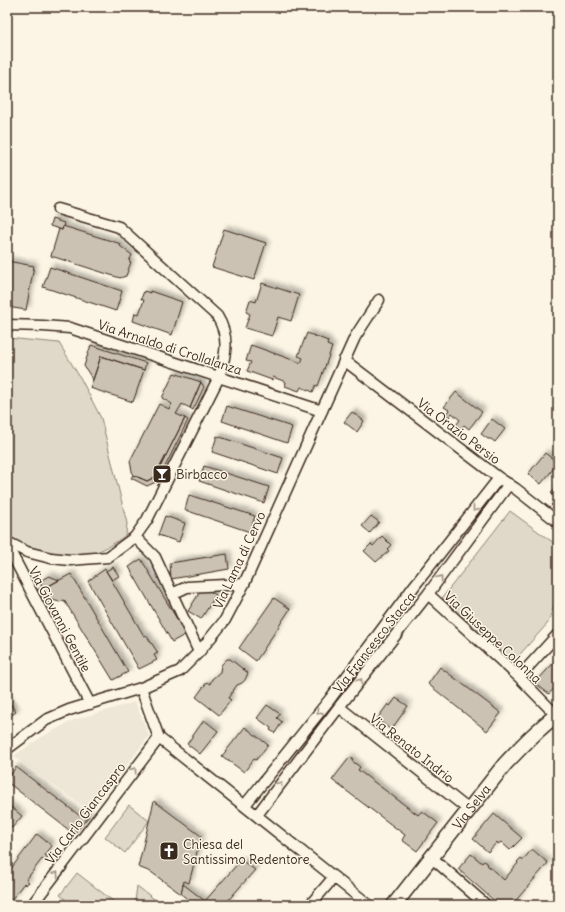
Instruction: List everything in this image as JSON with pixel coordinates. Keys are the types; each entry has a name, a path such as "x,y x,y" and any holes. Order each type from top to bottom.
{"street":[{"path":"7,542 27,552 51,558 70,560 108,557 135,537 147,520 219,377 224,362 226,343 222,324 217,316 119,228 58,209"},
{"name":"Via Lama di Cervo","path":"7,749 46,720 69,710 141,688 180,671 199,652 225,620 244,584 344,360 355,337 379,300"},
{"name":"Via Arnaldo di Crollalanza","path":"7,325 70,328 322,411"},
{"name":"Via Orazio Persio","path":"344,360 558,522"},
{"name":"Via Francesco Stacca","path":"245,805 330,700 415,585 499,478"},
{"name":"Via Francesco Stacca","path":"257,815 339,707 428,594 509,484"},
{"path":"135,537 155,557 199,652"},
{"name":"Via Giovanni Gentile","path":"7,545 90,704"},
{"path":"172,594 187,587 244,584"},
{"name":"Via Giuseppe Colonna","path":"428,594 558,715"},
{"path":"518,677 558,634"},
{"path":"141,688 159,738 369,905"},
{"name":"Via Renato Indrio","path":"339,707 468,810"},
{"name":"Via Selva","path":"394,905 505,764 523,744 558,715"},
{"name":"Via Carlo Giancaspro","path":"32,905 159,738"},
{"path":"431,857 486,905"},
{"path":"310,905 334,877"}],"shaded area":[{"path":"7,338 59,343 81,379 101,418 127,523 126,535 104,549 91,554 79,556 50,554 40,552 21,544 7,533"},
{"path":"510,511 558,546 558,593 548,623 513,662 442,598"},
{"path":"135,702 149,736 91,812 14,756 43,736 74,720"},
{"path":"129,805 149,821 125,853 105,837"},
{"path":"77,873 118,905 73,905 60,895"},
{"path":"137,886 162,905 140,905 135,901"}],"building":[{"path":"52,219 64,223 62,230 50,226"},
{"path":"63,226 121,244 120,246 132,255 129,261 131,262 126,276 120,278 51,256 59,229 62,230"},
{"path":"224,229 266,243 254,280 212,267"},
{"path":"7,261 34,266 26,310 7,307"},
{"path":"50,267 122,291 116,311 43,287"},
{"path":"262,283 299,295 291,321 278,317 272,336 245,328 250,314 246,312 250,300 256,302"},
{"path":"144,291 150,293 150,291 182,302 172,335 133,321 135,313 139,314 144,300 141,299"},
{"path":"307,333 328,341 327,345 332,347 318,386 316,385 313,392 301,387 299,391 285,386 286,382 273,377 272,380 247,371 251,362 246,361 251,345 301,363 303,358 298,356"},
{"path":"91,345 146,363 144,370 101,356 93,380 84,366"},
{"path":"101,356 144,370 133,402 90,388"},
{"path":"174,373 201,382 190,408 182,404 176,414 185,418 155,477 147,481 133,476 130,461 159,404 169,409 172,404 162,398"},
{"path":"201,382 204,387 193,410 190,408"},
{"path":"456,392 482,412 469,429 464,425 461,429 456,425 460,420 452,413 449,417 446,414 449,410 444,407"},
{"path":"227,406 292,427 287,443 222,421"},
{"path":"352,412 364,421 357,432 344,422"},
{"path":"185,418 188,420 158,481 147,486 131,478 133,475 147,481 155,477"},
{"path":"492,419 505,429 495,442 481,434"},
{"path":"217,436 283,458 278,474 212,452"},
{"path":"545,453 558,463 541,484 528,474"},
{"path":"204,466 269,487 264,503 199,481"},
{"path":"558,484 558,510 551,505 557,498 551,493"},
{"path":"189,495 255,516 250,532 185,510"},
{"path":"165,516 185,523 179,542 158,535"},
{"path":"371,516 379,522 370,533 362,526"},
{"path":"382,536 391,545 387,549 389,551 376,562 364,551 371,544 373,546"},
{"path":"227,554 229,569 171,579 170,563"},
{"path":"141,559 186,634 172,642 129,567"},
{"path":"113,567 119,576 112,580 106,571"},
{"path":"105,569 144,636 146,635 158,653 154,655 157,660 139,669 88,581"},
{"path":"71,574 128,672 113,680 64,600 60,602 52,600 45,604 37,590 42,587 43,589"},
{"path":"49,576 59,580 43,589 41,585 42,580"},
{"path":"203,587 216,595 201,619 188,611"},
{"path":"274,598 290,609 256,661 239,648"},
{"path":"558,658 558,684 549,694 535,683"},
{"path":"227,659 230,659 248,673 245,680 237,685 228,698 231,700 219,715 196,697 207,682 210,684 212,679 220,672 221,665"},
{"path":"440,667 501,713 487,731 428,684"},
{"path":"396,698 408,706 391,730 377,719 388,704 390,706"},
{"path":"7,699 16,712 7,718"},
{"path":"267,705 280,714 277,718 282,722 275,733 270,730 271,728 257,718"},
{"path":"204,720 218,731 200,754 187,744"},
{"path":"245,727 268,745 244,772 222,756"},
{"path":"350,757 353,759 352,761 360,767 358,770 418,815 422,811 438,823 417,851 402,840 405,835 332,780"},
{"path":"16,767 80,816 84,811 89,816 74,834 7,782"},
{"name":"Chiesa del Santissimo Redentore","path":"154,801 201,836 189,883 184,881 181,894 151,872 138,867"},
{"path":"7,804 22,816 12,828 7,825"},
{"path":"494,814 522,838 510,850 501,842 498,844 497,842 488,852 473,839"},
{"path":"37,834 52,846 45,855 48,858 45,861 42,859 26,880 29,882 26,885 24,883 9,903 7,902 7,874"},
{"path":"532,849 548,863 512,905 499,905 458,869 471,854 482,863 484,861 488,864 487,865 504,880 518,863 517,862 521,858 523,860"},
{"path":"241,860 255,870 224,905 195,905 181,894 183,884 205,901"}],"place":[{"name":"Birbacco","path":"162,474"},
{"name":"Chiesa del Santissimo Redentore","path":"169,851"}]}
